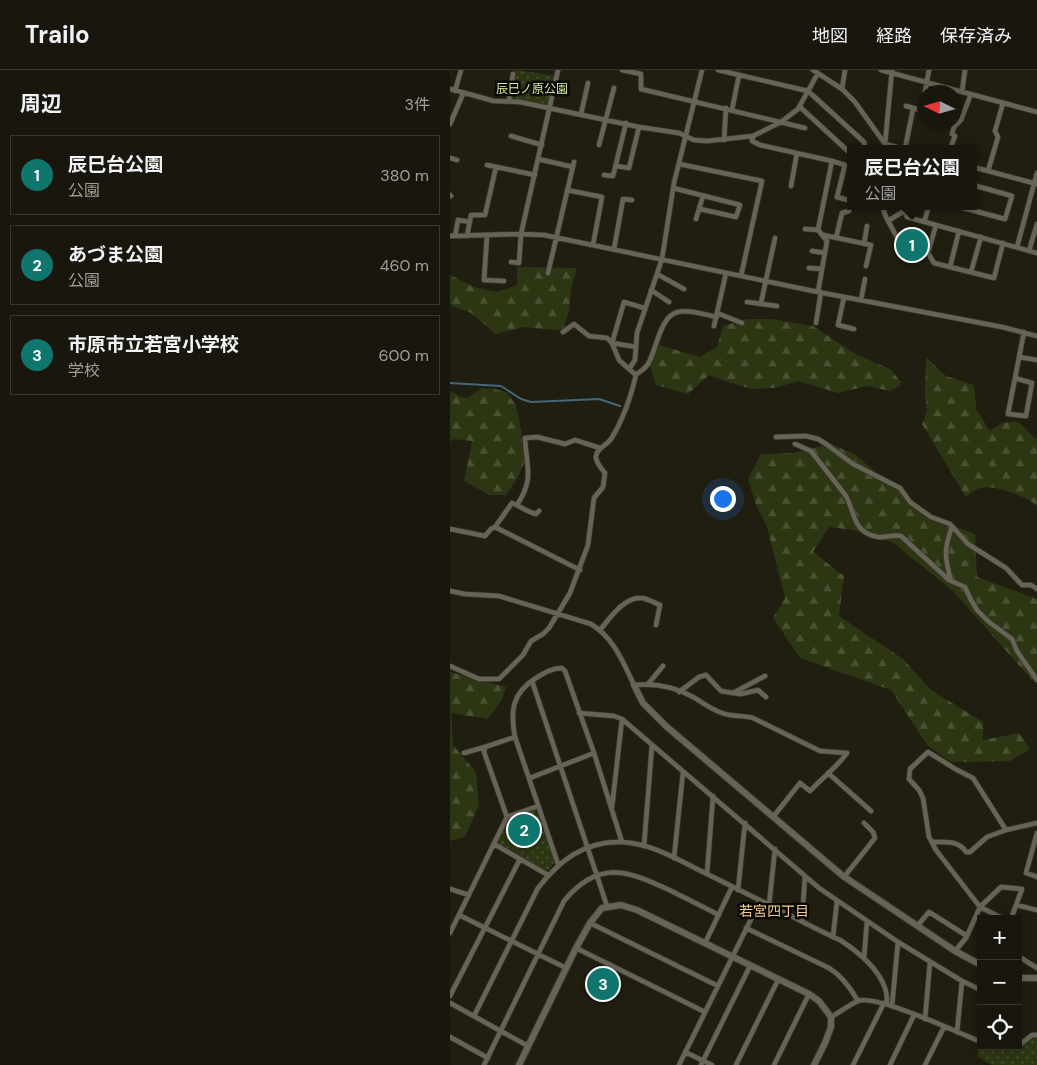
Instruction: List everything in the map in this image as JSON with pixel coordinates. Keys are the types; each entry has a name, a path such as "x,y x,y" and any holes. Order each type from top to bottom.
{"street":[{"path":"461,70 453,90 463,94 494,101 510,100 639,127 679,133 707,141 753,136 781,122 800,107 818,73"},
{"path":"511,262 519,263 521,234 558,70"},
{"path":"622,70 641,74 641,88 805,128"},
{"path":"630,369 635,360 637,333 644,308 662,259 673,188 702,70"},
{"path":"718,70 808,91 864,142 865,145"},
{"path":"813,70 842,89 855,102 885,145"},
{"path":"842,89 845,70"},
{"path":"882,70 892,71 936,85"},
{"path":"928,83 929,70"},
{"path":"965,70 962,92 1037,112"},
{"path":"886,145 892,71"},
{"path":"510,100 513,74"},
{"path":"732,110 739,75"},
{"path":"581,114 588,83"},
{"path":"599,145 614,88"},
{"path":"450,124 463,94"},
{"path":"952,145 955,136 952,134 954,127 961,120 971,94"},
{"path":"988,171 998,137 994,131 1003,103"},
{"path":"906,106 917,110"},
{"path":"800,107 847,150"},
{"path":"724,140 726,108"},
{"path":"906,145 913,109"},
{"path":"604,175 613,176 626,123"},
{"path":"616,166 629,168 639,127"},
{"path":"511,136 542,145"},
{"path":"753,136 752,141 760,145 844,164 837,197 847,201"},
{"path":"791,186 797,153"},
{"path":"450,158 457,160"},
{"path":"538,159 573,164 548,273"},
{"path":"818,230 832,161"},
{"path":"679,164 762,181 741,276"},
{"path":"487,165 535,175"},
{"path":"467,236 471,215 485,215 496,166"},
{"path":"977,168 1035,184"},
{"path":"1017,247 1037,173"},
{"path":"971,210 1006,219 1012,196 977,186"},
{"path":"673,188 740,205 736,217 700,209"},
{"path":"568,190 602,197 593,245"},
{"path":"696,219 703,196"},
{"path":"614,249 623,199 632,200"},
{"path":"836,238 842,213 849,210"},
{"path":"884,210 907,256"},
{"path":"888,220 902,210"},
{"path":"905,210 907,217 1037,253"},
{"path":"924,222 928,210"},
{"path":"470,222 458,220 452,236 521,234 557,238 1037,336"},
{"path":"1029,251 1037,224"},
{"path":"936,225 928,253 934,263 994,278 1003,244"},
{"path":"864,244 868,226"},
{"path":"804,229 818,230 827,241 816,323"},
{"path":"950,267 959,231"},
{"path":"822,235 870,245 866,266"},
{"path":"487,236 484,280 504,281"},
{"path":"971,272 981,237"},
{"path":"761,303 774,238"},
{"path":"812,252 825,252"},
{"path":"809,268 822,270"},
{"path":"714,326 726,273"},
{"path":"657,274 684,289"},
{"path":"861,300 865,279"},
{"path":"651,290 668,302"},
{"path":"844,297 838,324 854,329"},
{"path":"636,375 619,360 612,343 624,302 644,308"},
{"path":"747,302 777,306"},
{"path":"450,666 479,679 499,679 523,655 531,641 543,634 570,594 588,545 594,498 603,487 605,478 605,473 596,461 596,456 600,448 610,439 634,387 636,375 647,366 659,334 672,315 683,311 717,315 742,324"},
{"path":"563,332 574,324 590,336 604,337 612,343 636,347"},
{"path":"1015,378 1032,383 1026,416 1008,414 1018,357 1024,332"},
{"path":"1018,357 1037,360"},
{"path":"776,437 806,436 818,439 853,464 900,488 910,502 931,517 950,524 968,544 1006,568 1022,585 1037,589"},
{"path":"517,505 528,478 529,469 525,438 537,437 564,444 575,440 600,448"},
{"path":"795,444 811,451 846,496 859,528 877,537 901,536 951,581 966,587 977,610 989,622 1012,639 1017,651 1037,680"},
{"path":"450,529 485,536 494,528 512,503 531,513 536,514 539,511"},
{"path":"951,581 946,561 945,546 952,527"},
{"path":"494,528 580,570"},
{"path":"450,591 499,596 591,624 600,630 618,652 643,703 650,711 844,877 955,951 977,962"},
{"path":"600,630 625,604 632,599 642,598 660,605 656,625"},
{"path":"648,684 663,666"},
{"path":"558,864 515,737 512,720 513,708 523,686 546,672 562,668 565,671 594,753 622,842"},
{"path":"679,692 699,677 706,676 721,691 741,694 758,690 766,697"},
{"path":"733,693 765,676"},
{"path":"532,681 607,906"},
{"path":"634,685 656,684 694,698 708,708 725,714 753,718 820,751 847,753 810,791 800,783 773,817"},
{"path":"579,713 614,716 622,719 805,876 837,901 930,962 977,988"},
{"path":"612,809 622,719"},
{"path":"464,753 515,737"},
{"path":"644,846 652,745"},
{"path":"485,747 484,752 507,817"},
{"path":"996,915 980,907 936,850 926,822 923,798 919,790 909,779 908,773 910,769 928,752 973,778 1006,830"},
{"path":"530,778 594,753"},
{"path":"674,858 683,772"},
{"path":"828,773 871,811"},
{"path":"707,874 713,796"},
{"path":"450,933 507,817 538,806"},
{"path":"738,890 745,823"},
{"path":"844,877 875,838 874,832 864,823"},
{"path":"932,842 955,843 966,852 970,852 987,838 1006,830 1037,823"},
{"path":"1037,833 1026,873 1037,877"},
{"path":"474,1016 538,888 548,875 558,864 588,848 598,844 622,842 644,846 674,858 802,921 854,949 877,974 885,988 888,1004"},
{"path":"494,844 548,875"},
{"path":"769,905 775,849"},
{"path":"450,996 520,859"},
{"path":"484,1065 564,901 579,885 598,875 611,872 630,873 646,878 719,915"},
{"path":"802,921 805,876"},
{"path":"705,943 732,886"},
{"path":"955,951 967,936 980,907 1001,887 1022,889 1012,915"},
{"path":"450,889 469,895"},
{"path":"679,1065 760,900"},
{"path":"833,938 837,901"},
{"path":"521,1065 528,1046 590,923 602,908 621,905 637,910 809,994 819,1001 831,1017 825,1043 814,1065"},
{"path":"1016,905 1037,910"},
{"path":"918,925 929,912 967,936"},
{"path":"459,915 566,968"},
{"path":"864,958 867,922"},
{"path":"590,923 718,986"},
{"path":"746,928 838,974 849,986 858,1001"},
{"path":"853,1065 888,1004 898,942"},
{"path":"576,948 705,1012"},
{"path":"1022,959 1037,968"},
{"path":"924,1019 930,962"},
{"path":"702,1063 750,966"},
{"path":"1022,978 1037,978"},
{"path":"736,1065 778,980"},
{"path":"957,1032 962,981"},
{"path":"774,1065 809,994"},
{"path":"831,1017 858,1001 869,1000 888,1004 977,1040"},
{"path":"450,1003 528,1046"},
{"path":"890,1065 914,1015"},
{"path":"925,1065 944,1027"},
{"path":"1022,1043 1032,1035 1037,1035"},
{"path":"450,1037 488,1058"},
{"path":"685,1052 702,1063 712,1065"}],"green space":[{"name":"辰巳ノ原公園","path":"516,70 557,76 550,108 510,100"},
{"path":"915,233 928,253 907,256 897,237"},
{"path":"517,267 577,268 571,289 569,312 563,329 524,327 496,334 471,313 450,305 450,275 474,287 497,292 517,285"},
{"path":"747,319 771,319 813,326 857,355 890,369 901,382 900,386 890,391 867,386 838,393 798,381 775,388 752,389 709,375 688,394 656,385 647,357 660,345 700,357 717,347 723,326"},
{"path":"926,357 946,376 974,385 976,409 990,431 1002,423 1016,421 1037,439 1037,506 1018,495 986,487 975,490 966,497 922,424 927,411 925,394"},
{"path":"482,388 506,392 516,405 521,429 524,463 518,477 506,495 489,495 464,481 472,441 454,439 450,442 450,391 467,398"},
{"path":"831,444 854,454 933,518 975,534 977,577 1037,599 1037,681 1032,680 953,591 892,542 852,530 829,527 813,552 844,576 839,616 903,659 931,690 983,722 983,740 1019,733 1030,749 1010,761 951,762 927,745 891,690 800,658 773,618 785,598 767,527 756,505 748,479 761,454 792,453"},
{"path":"450,672 506,687 502,700 488,719 451,713 453,745 476,772 479,805 465,837 450,841"},
{"path":"536,809 555,861 549,870 545,870 499,844 498,841 508,819"},
{"path":"1037,1035 1037,1065 992,1065 977,1056 979,1050 1022,1050 1022,1041"}],"waterway":[{"path":"450,383 501,386 521,399 531,402 599,399 620,406"}],"place":[{"name":"辰巳台公園","path":"912,245"},
{"name":"あづま公園","path":"524,830"},
{"name":"市原市立若宮小学校","path":"603,984"}],"district":[{"name":"若宮四丁目","path":"774,911"}]}
